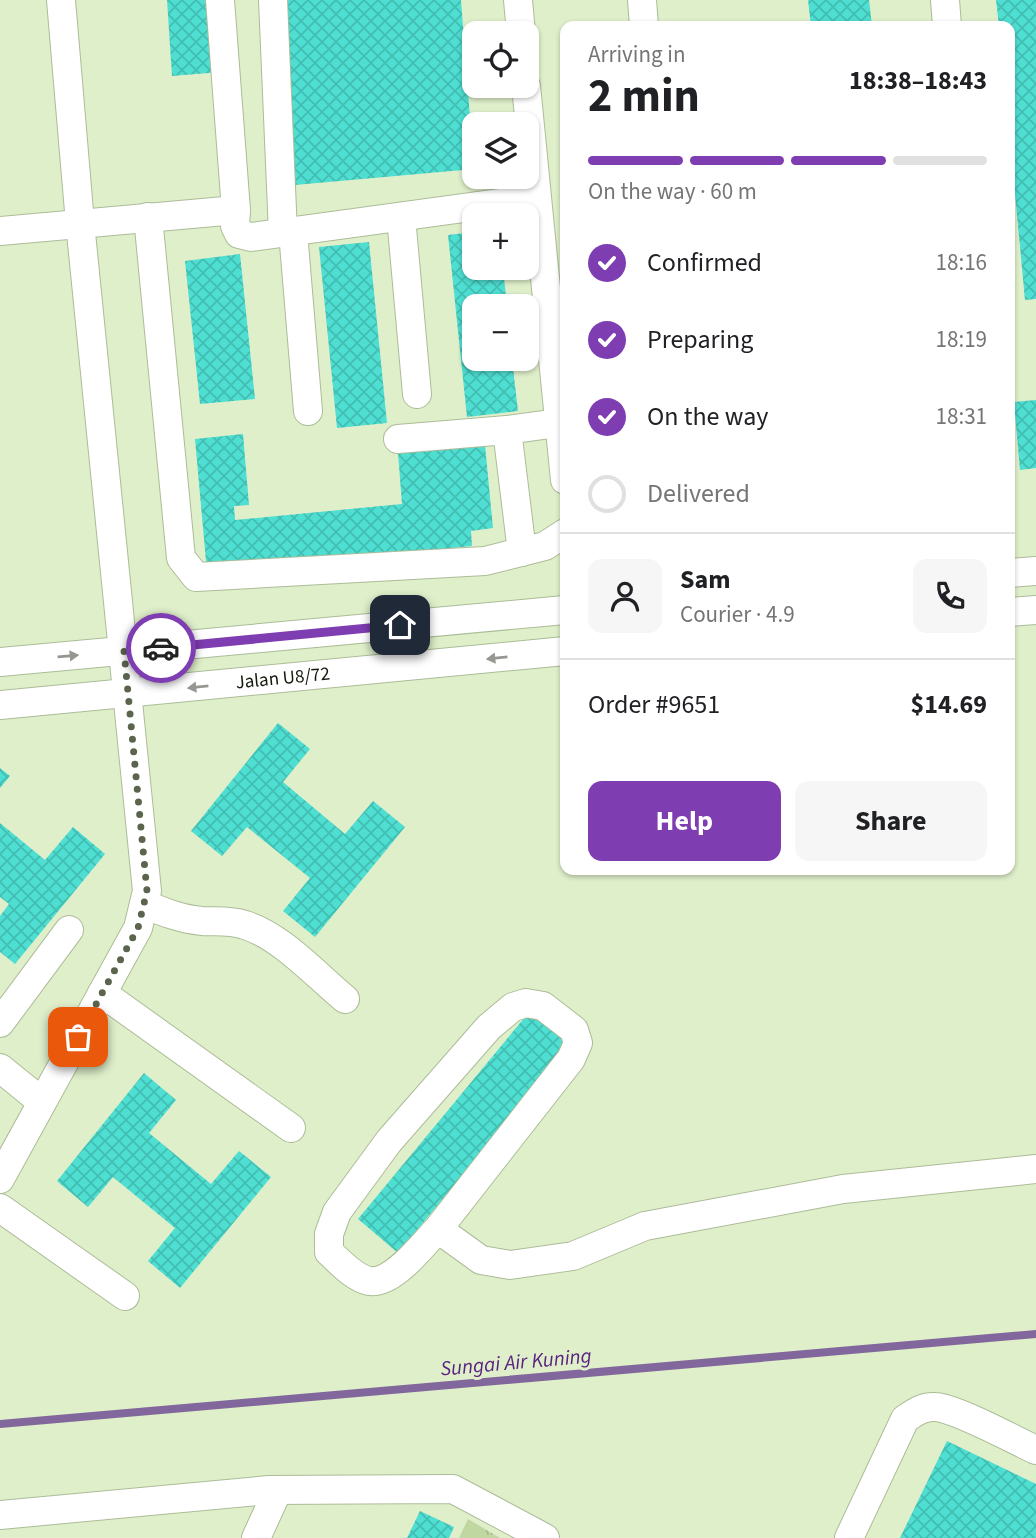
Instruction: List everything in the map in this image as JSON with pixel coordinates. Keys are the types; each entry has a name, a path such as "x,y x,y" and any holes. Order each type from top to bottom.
{"street":[{"path":"1,1176 138,928 147,891 80,223 61,0"},
{"path":"220,0 236,209 235,226 239,234 251,237 536,198"},
{"path":"273,0 288,232 308,411"},
{"path":"518,0 520,21"},
{"path":"642,0 644,21"},
{"path":"946,0 947,21"},
{"path":"527,98 560,439"},
{"path":"0,231 236,209"},
{"path":"148,217 181,558 196,577 485,561 545,546 560,536"},
{"path":"401,217 416,394"},
{"path":"398,439 558,423"},
{"path":"507,430 522,552"},
{"path":"1015,573 1036,571"},
{"path":"0,662 560,610"},
{"path":"1015,612 1036,610"},
{"name":"Jalan U8/72","path":"0,705 560,651"},
{"path":"144,904 172,915 246,925 276,941 345,999"},
{"path":"0,1023 69,930"},
{"path":"102,993 291,1128"},
{"path":"526,1003 543,1006 574,1030 578,1042 571,1059 438,1229 392,1277 370,1281 346,1268 329,1252 329,1234 337,1212 389,1141 489,1027 513,1007 526,1003"},
{"path":"0,1068 42,1102"},
{"path":"438,1229 481,1261 510,1265 573,1256 645,1226 843,1189 1036,1169"},
{"path":"0,1208 125,1296"},
{"path":"849,1538 905,1419 918,1410 935,1407 954,1412 1036,1450"},
{"path":"0,1515 278,1490 453,1489 545,1538"},
{"path":"257,1538 278,1490"}],"green space":[{"path":"468,1519 500,1538 459,1538"}],"building":[{"path":"167,0 216,0 221,72 172,76"},
{"path":"280,0 461,0 462,98 469,98 470,112 462,112 462,170 295,185"},
{"path":"808,0 869,0 871,21 810,21"},
{"path":"996,0 1036,0 1036,299 1025,300 1015,194 1015,21 998,21"},
{"path":"462,233 462,280 504,280 506,294 462,294 462,369 448,235"},
{"path":"369,242 387,423 337,428 319,247"},
{"path":"240,254 255,399 200,404 185,261"},
{"path":"462,371 513,371 518,411 467,417"},
{"path":"1036,400 1036,468 1020,470 1015,402"},
{"path":"243,434 249,505 234,506 235,520 402,504 398,453 485,445 493,528 471,531 472,546 207,572 195,439"},
{"path":"278,723 310,749 283,782 345,834 373,801 405,827 315,937 283,911 310,878 247,827 222,856 191,831"},
{"path":"0,768 10,776 0,788"},
{"path":"0,823 45,860 73,827 105,854 15,964 0,952 0,916 9,904 0,897"},
{"path":"530,1011 570,1045 398,1253 358,1219"},
{"path":"144,1073 176,1100 149,1133 211,1184 239,1151 271,1177 180,1288 148,1261 175,1228 113,1177 88,1207 57,1181"},
{"path":"947,1441 1036,1484 1036,1538 900,1538"},
{"path":"420,1511 454,1527 449,1538 407,1538"}],"waterway":[{"name":"Sungai Air Kuning","path":"0,1424 1036,1334"}],"way so far":[{"path":"78,1037 138,928 147,891 124,651 161,648"}],"route":[{"path":"161,648 400,625"}]}
